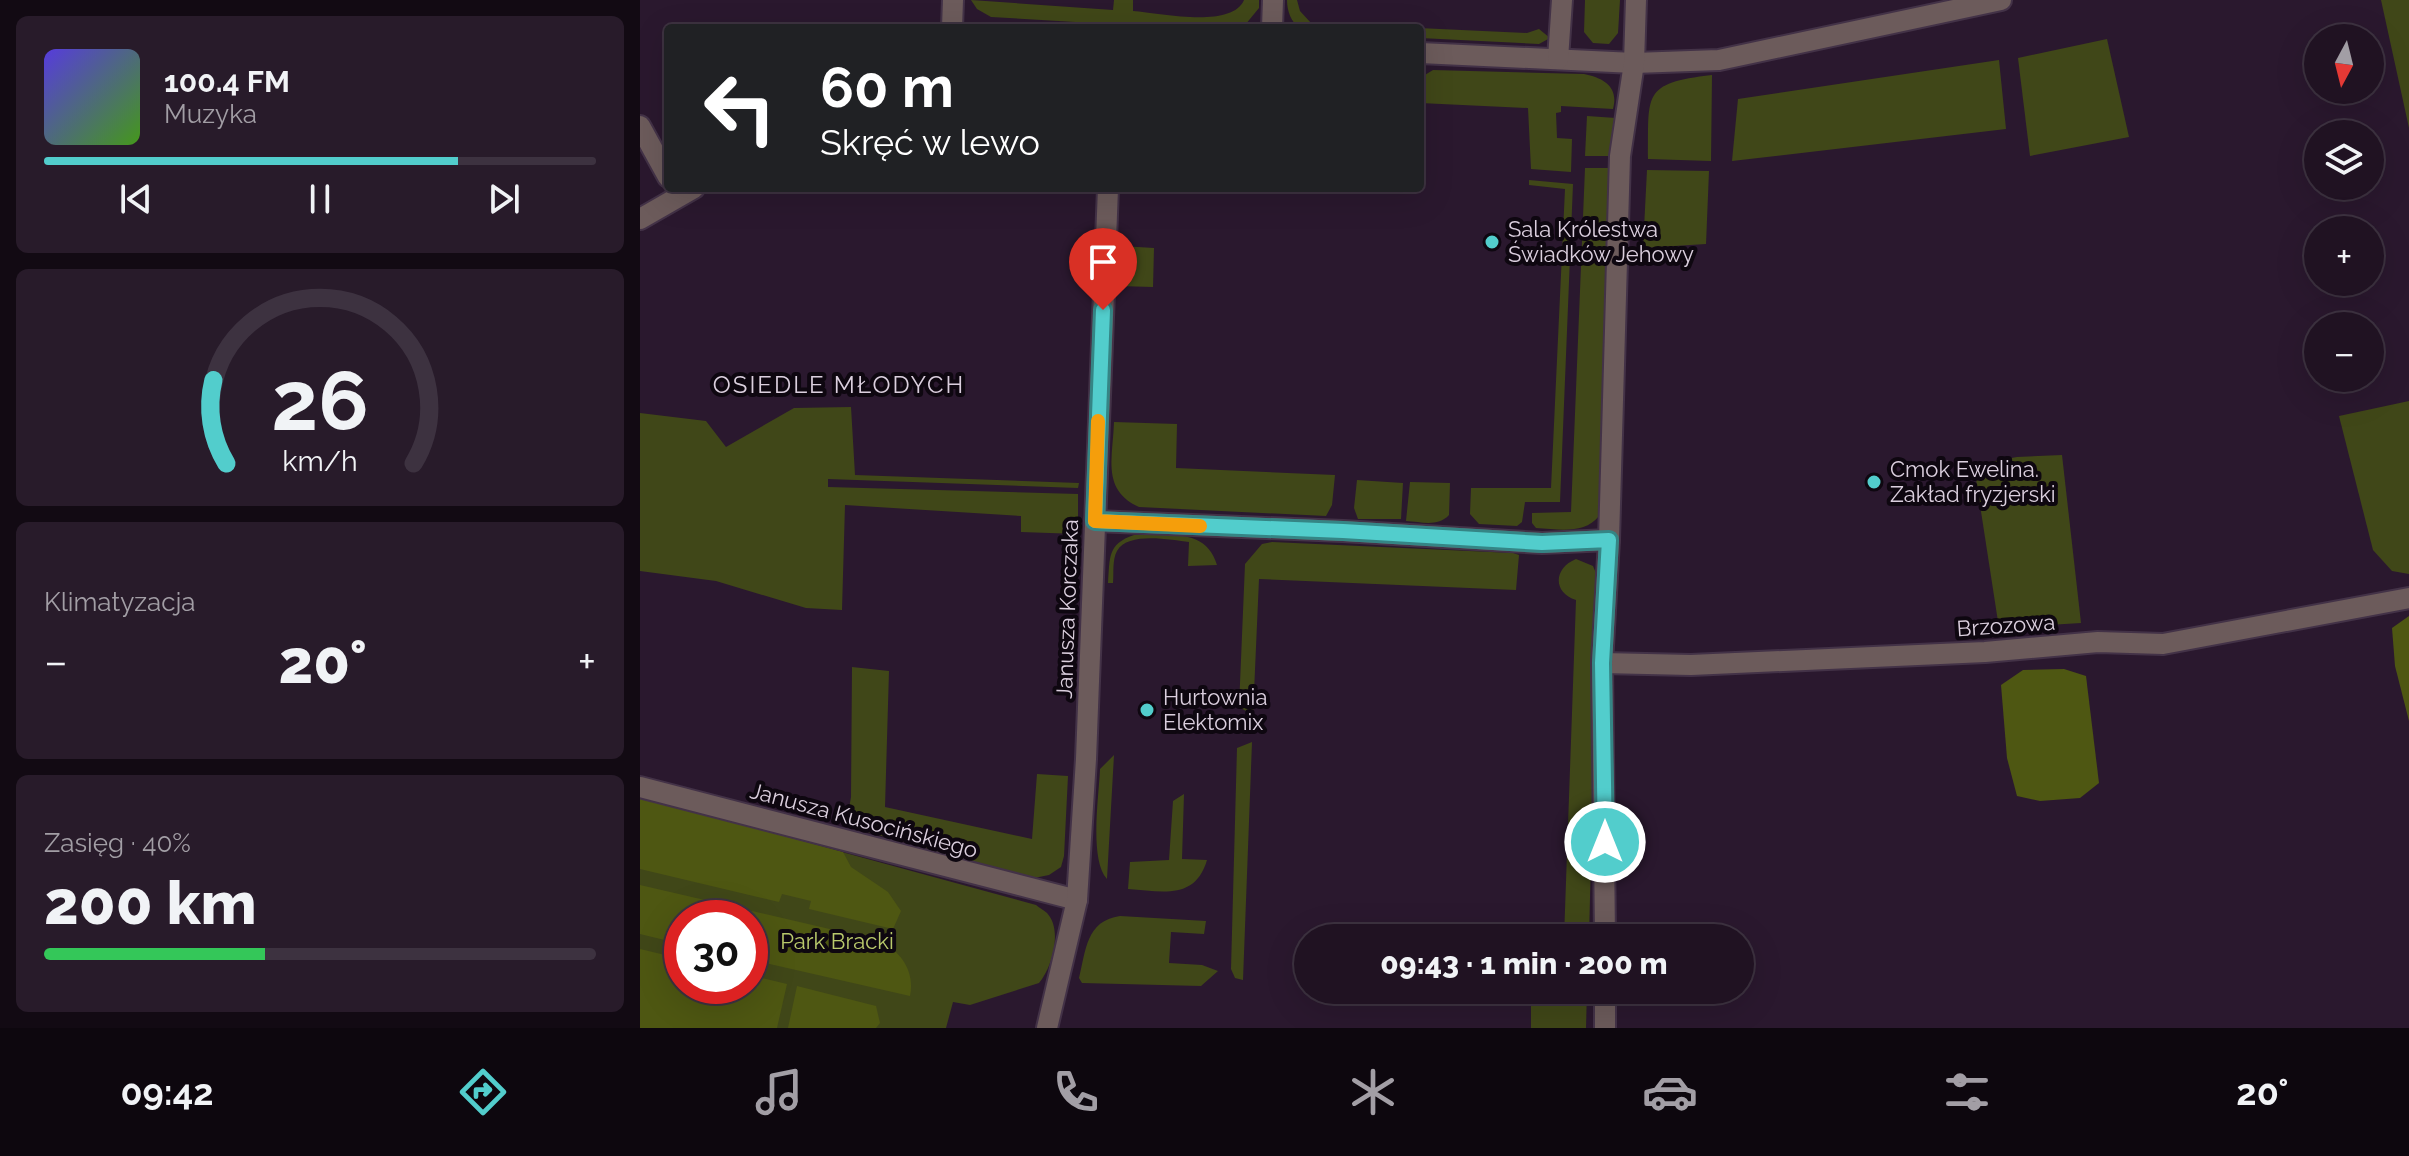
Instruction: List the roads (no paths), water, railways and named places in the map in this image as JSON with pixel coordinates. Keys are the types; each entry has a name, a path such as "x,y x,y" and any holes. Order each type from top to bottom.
{"street":[{"path":"952,24 953,0"},
{"path":"1272,24 1273,0"},
{"path":"1558,59 1562,0"},
{"path":"1605,924 1602,663 1609,540 1620,156 1634,63 1636,0"},
{"path":"1424,53 1634,63 1719,60 2001,0"},
{"path":"640,126 664,170"},
{"path":"640,219 681,192"},
{"name":"Janusza Korczaka","path":"1047,1028 1077,900 1086,759 1108,192"},
{"path":"1095,521 1542,543 1609,540"},
{"name":"Brzozowa","path":"1602,663 1691,665 1985,652 2098,642 2163,644 2409,598"},
{"name":"Janusza Kusocińskiego","path":"640,787 1077,900"},
{"path":"1605,1004 1605,1028"}],"place":[{"name":"Sala Królestwa Świadków Jehowy","path":"1492,242"},
{"name":"Cmok Ewelina. Zakład fryzjerski","path":"1874,482"},
{"name":"Hurtownia Elektomix","path":"1147,710"}],"district":[{"name":"OSIEDLE MŁODYCH","path":"839,385"}],"park label":[{"name":"Park Bracki","path":"837,941"}]}
